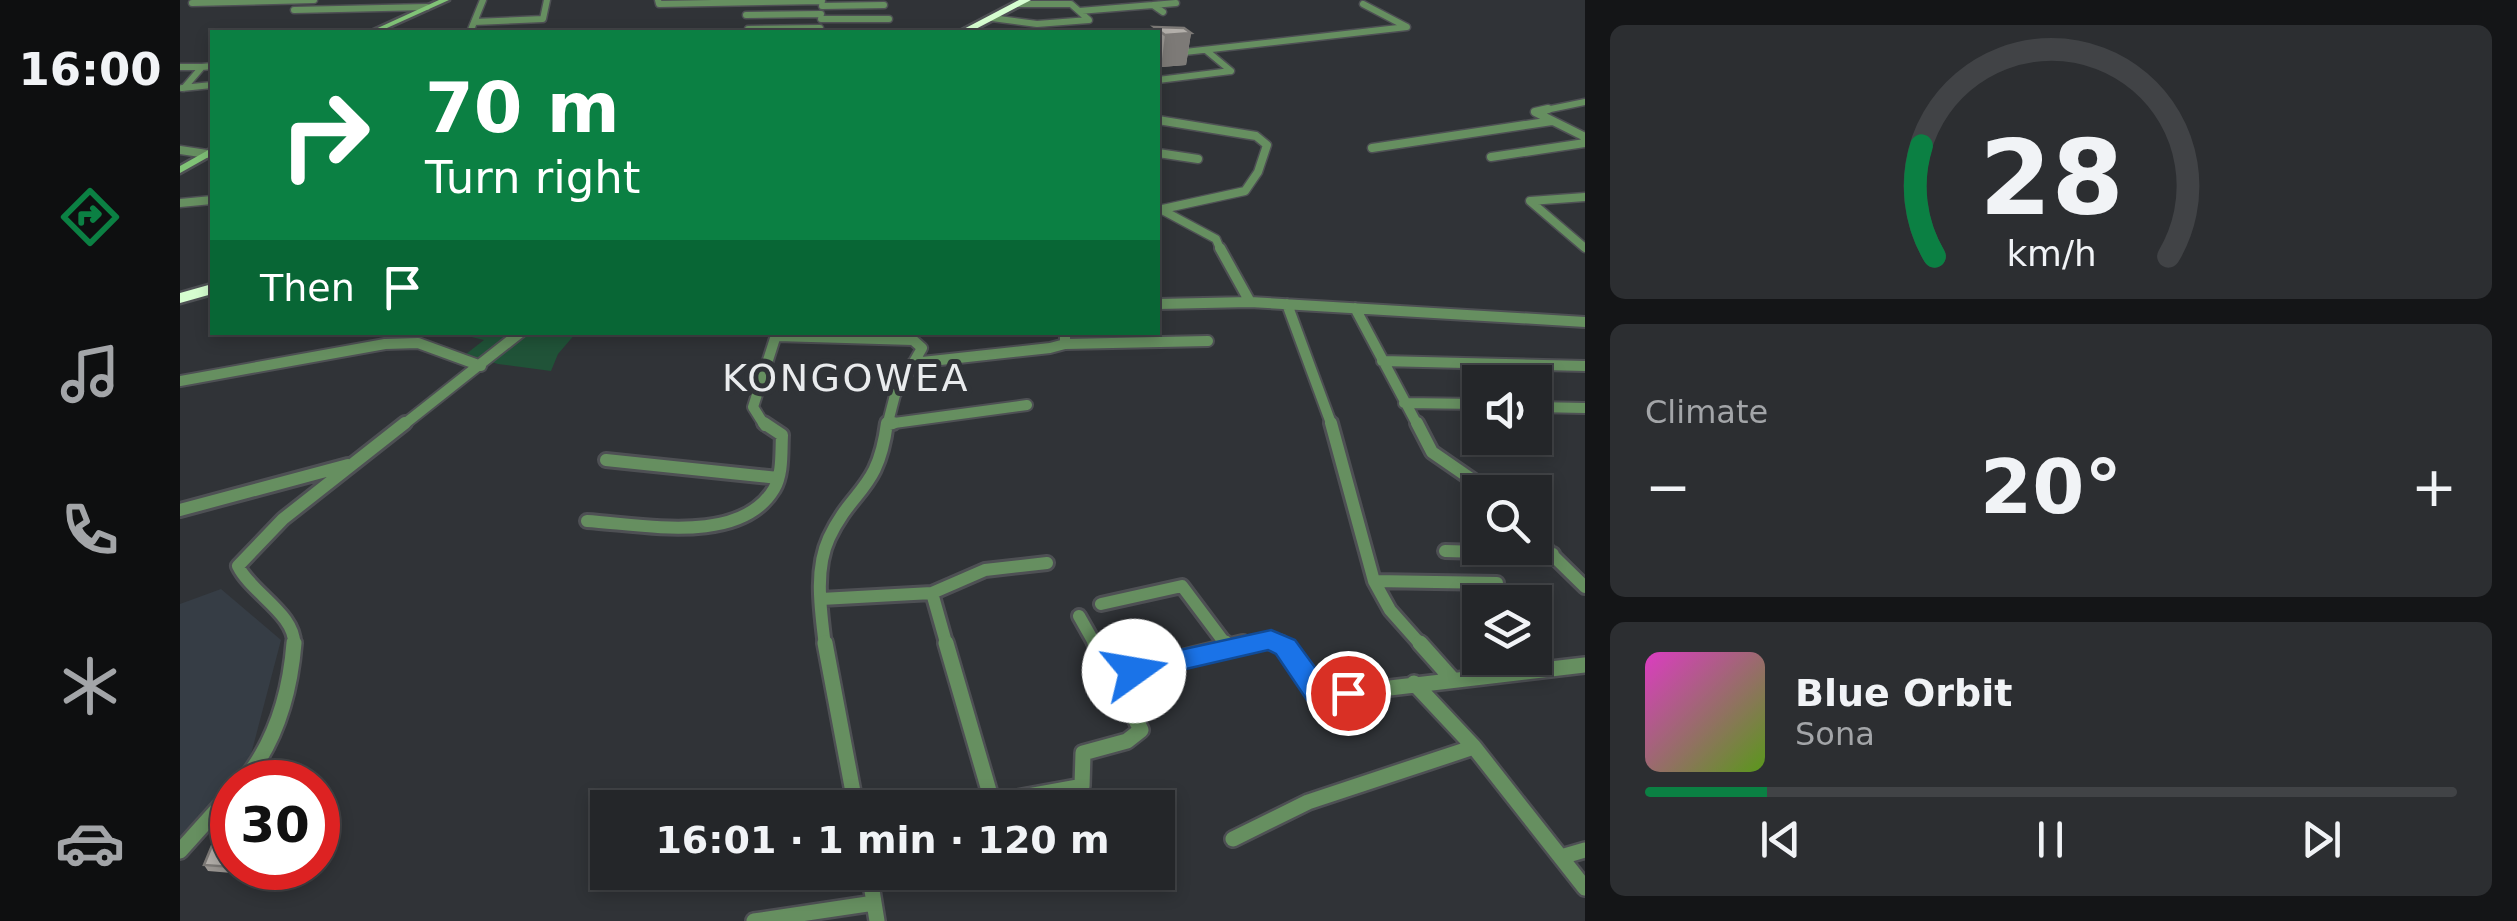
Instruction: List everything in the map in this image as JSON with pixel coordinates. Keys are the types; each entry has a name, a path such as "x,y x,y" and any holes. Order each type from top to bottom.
{"highway":[{"path":"967,30 1022,2"},
{"path":"184,298 210,290"}],"main road":[{"path":"377,30 444,0"},
{"path":"180,170 210,152"}],"street":[{"path":"192,4 314,0"},
{"path":"471,30 482,0"},
{"path":"474,22 542,19 547,0"},
{"path":"658,0 659,4 822,8 889,18"},
{"path":"1022,2 1124,0"},
{"path":"1145,0 1163,12"},
{"path":"1104,2 1123,16"},
{"path":"1079,11 1176,3"},
{"path":"992,18 1037,24 1089,20 1071,4"},
{"path":"1160,55 1207,51 1227,44 1338,38 1407,28 1363,4"},
{"path":"746,14 884,5"},
{"path":"294,10 428,7"},
{"path":"748,29 820,30 822,8"},
{"path":"507,30 509,21"},
{"path":"1160,80 1232,73 1207,51"},
{"path":"182,88 202,66"},
{"path":"180,67 210,66"},
{"path":"182,88 210,85"},
{"path":"1584,102 1535,111 1584,140"},
{"path":"1160,120 1256,136 1266,144 1258,172 1244,191 1160,210"},
{"path":"1372,148 1552,121"},
{"path":"1491,157 1584,140"},
{"path":"180,150 210,152"},
{"path":"1160,153 1198,159"},
{"path":"1584,196 1530,201 1584,248"},
{"path":"180,203 210,200"},
{"path":"1160,210 1216,240 1236,284 1250,302"},
{"path":"1160,304 1250,302 1584,322"},
{"path":"1288,304 1338,441 1374,581 1390,610 1454,680"},
{"path":"1355,308 1432,452 1465,475"},
{"path":"259,760 268,748 282,708 295,635 293,628 265,606 242,580 238,566 262,538 517,335"},
{"path":"587,521 714,525 752,516 764,504 778,478 782,434 766,427 753,407 777,335"},
{"path":"846,335 915,336 922,348 893,399 887,424 888,446 873,480 834,523 823,552 821,600 853,790"},
{"path":"913,364 1065,338 1208,341"},
{"path":"180,381 386,344 418,344 481,366"},
{"path":"1382,362 1584,366"},
{"path":"1404,403 1462,404"},
{"path":"887,424 1028,405"},
{"path":"1552,407 1584,408"},
{"path":"606,460 778,478"},
{"path":"180,510 352,464"},
{"path":"1445,551 1553,554 1584,587"},
{"path":"821,600 932,593 985,570 1047,562"},
{"path":"1374,581 1497,584"},
{"path":"1101,604 1182,586 1228,648"},
{"path":"932,593 989,790"},
{"path":"1058,790 1085,782 1083,753 1137,735 1140,723 1079,616"},
{"path":"1113,676 1264,640 1279,642 1309,685 1323,695 1584,665"},
{"path":"1414,684 1474,747 1584,888"},
{"path":"1234,840 1308,802 1474,747"},
{"path":"180,851 210,818"},
{"path":"1560,857 1584,850"},
{"path":"754,921 875,912"}],"shaded area":[{"path":"221,589 281,640 250,760 210,760 210,819 180,852 180,604"}],"green space":[{"path":"463,335 574,335 558,354 551,371 498,364 466,354 484,340"}],"building":[{"path":"1154,27 1184,28 1191,33 1165,35"}],"district":[{"name":"KONGOWEA","path":"846,378"}],"route":[{"path":"1134,671 1271,640 1286,647 1317,692 1348,693"}]}
